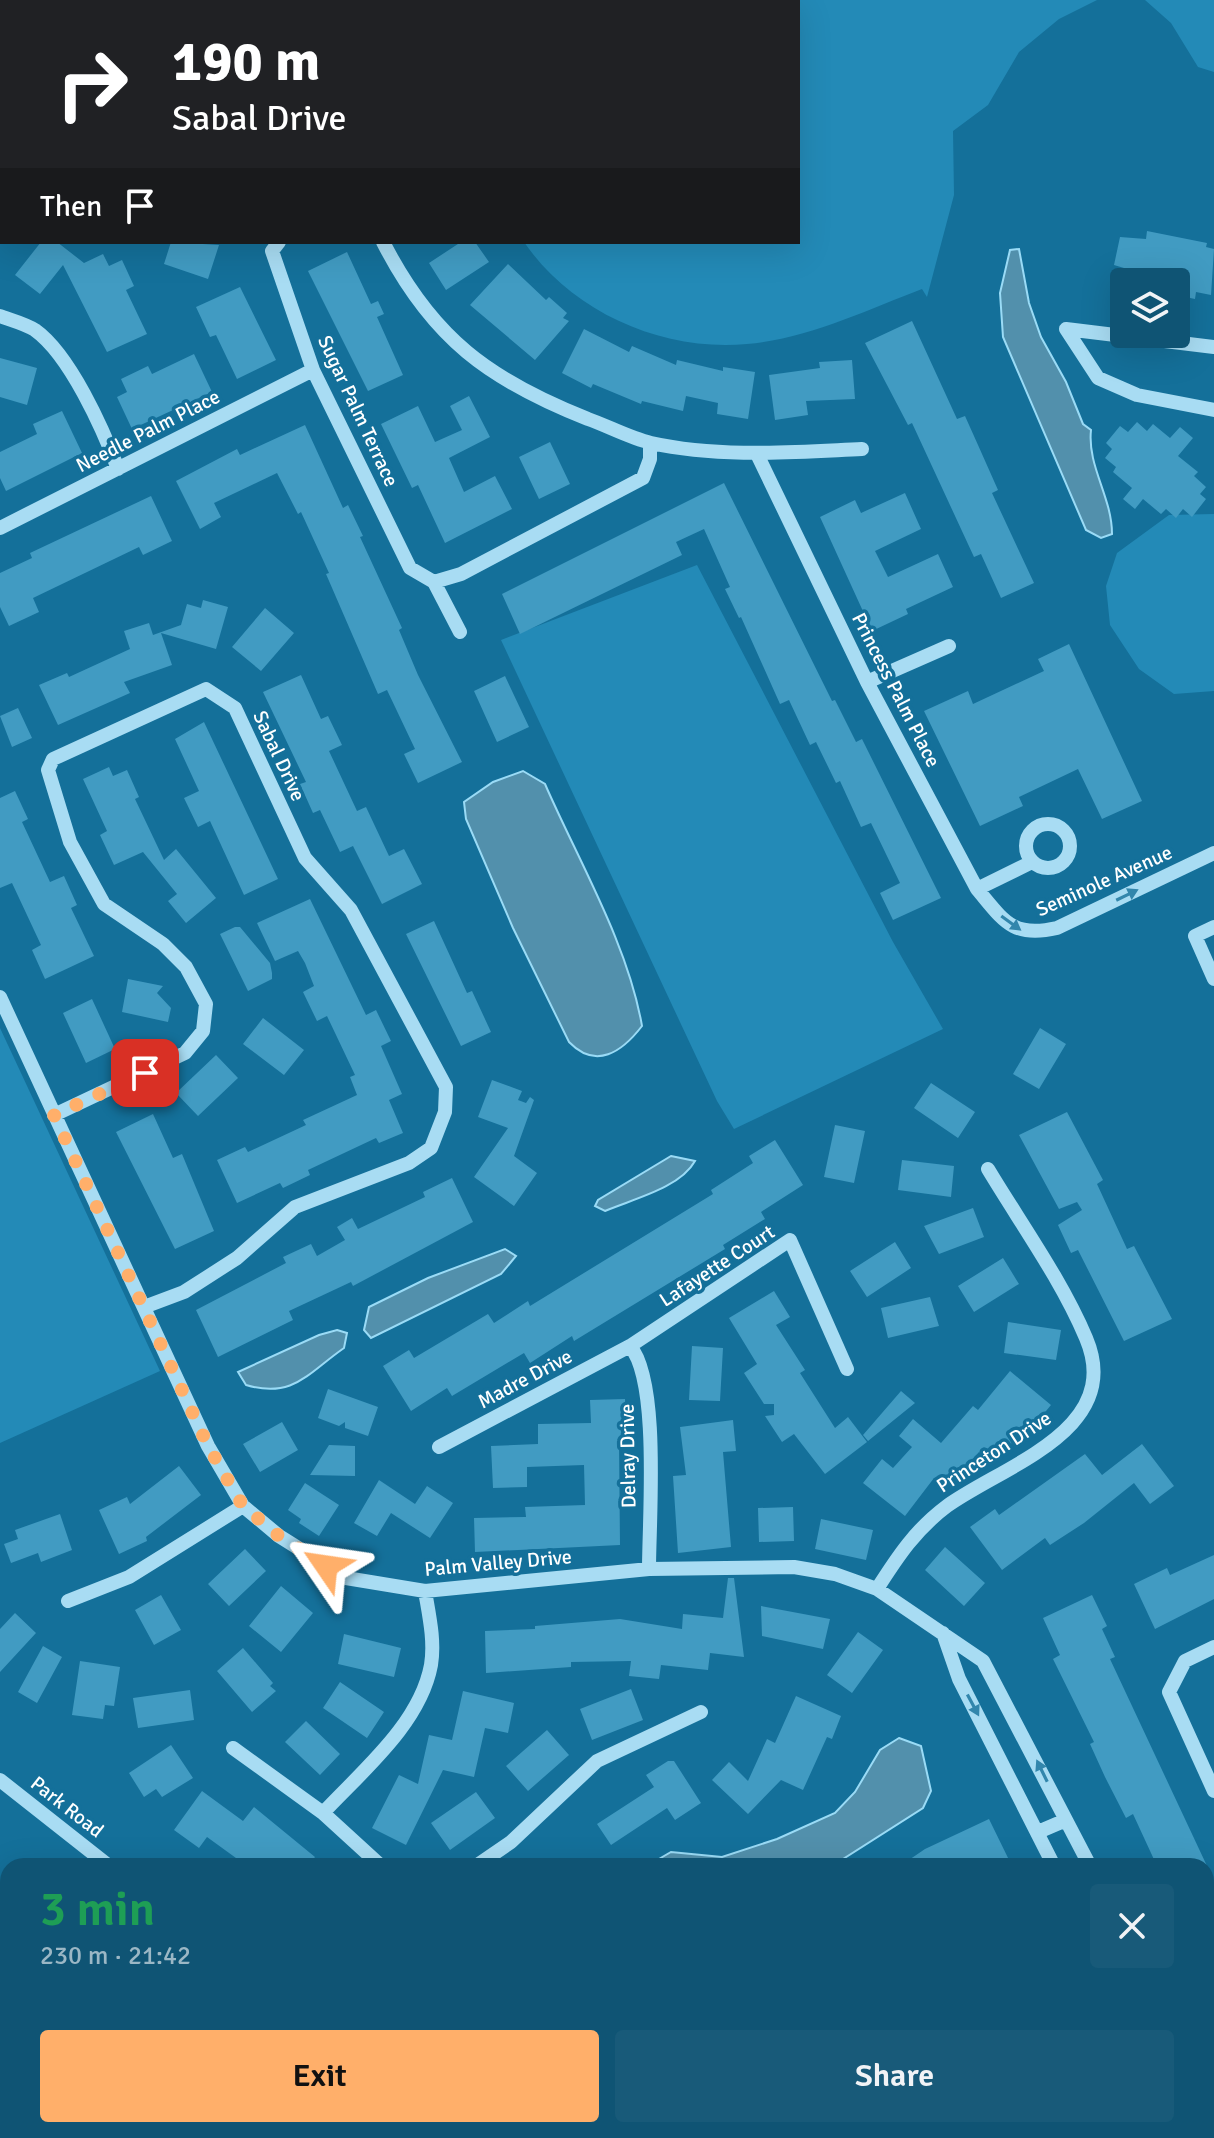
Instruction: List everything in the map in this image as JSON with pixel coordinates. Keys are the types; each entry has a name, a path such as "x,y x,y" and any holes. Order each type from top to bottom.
{"street":[{"name":"Sugar Palm Terrace","path":"277,244 272,251 313,370 410,568 434,582 460,632"},
{"path":"384,244 424,311 454,341 540,399 650,443 757,454 862,449"},
{"path":"0,316 35,330 67,367 103,429 118,469"},
{"path":"1214,347 1066,329 1098,378 1137,395 1214,410"},
{"name":"Needle Palm Place","path":"0,528 313,370"},
{"path":"434,582 461,574 643,478 650,459 650,443"},
{"name":"Princess Palm Place","path":"757,454 867,682 977,889"},
{"path":"867,682 949,646"},
{"name":"Sabal Drive","path":"54,1115 185,1053 203,1031 206,1004 186,967 163,944 104,904 70,842 48,770 53,759 206,689 235,708 305,858 351,910 446,1087 445,1112 431,1148 409,1163 295,1207 224,1266 184,1292 144,1307"},
{"name":"Seminole Avenue","path":"977,889 1015,930 1032,934 1057,928 1214,853"},
{"path":"977,889 1032,862"},
{"path":"1214,927 1195,936 1214,979"},
{"name":"Palm Valley Drive","path":"0,997 208,1446 243,1506 279,1536 346,1578 425,1591 649,1569 794,1567 835,1574 877,1589 983,1661 1086,1858"},
{"name":"Princeton Drive","path":"877,1589 912,1535 949,1505 1053,1440 1087,1408 1091,1397 1094,1376 1086,1339 988,1169"},
{"name":"Lafayette Court","path":"630,1346 790,1240 847,1369"},
{"name":"Madre Drive","path":"439,1447 630,1346"},
{"name":"Delray Drive","path":"630,1346 638,1356 648,1389 649,1569"},
{"path":"68,1601 129,1577 243,1506"},
{"path":"323,1813 380,1752 420,1702 431,1665 432,1633 425,1591"},
{"path":"942,1633 959,1679 1050,1858"},
{"path":"1214,1647 1185,1661 1169,1692 1214,1791"},
{"path":"488,1858 511,1842 597,1761 701,1712"},
{"path":"233,1748 323,1813 372,1858"},
{"name":"Park Road","path":"0,1780 99,1858"},
{"path":"1038,1832 1066,1820"}],"shaded area":[{"path":"800,0 1097,0 1059,19 1019,52 988,105 953,131 954,195 927,297 922,289 792,336 747,344 715,345 652,334 622,322 567,289 526,244 800,244"},
{"path":"1145,0 1214,0 1214,72 1198,67 1171,23"},
{"path":"1019,249 1029,303 1041,337 1066,382 1083,424 1091,430 1093,456 1111,520 1112,534 1101,538 1086,530 1003,337 1000,293 1010,250"},
{"path":"1214,514 1214,691 1174,694 1139,669 1110,625 1106,586 1117,553 1169,515"},
{"path":"697,565 893,942 943,1029 734,1129 717,1101 501,640"},
{"path":"523,771 545,784 626,964 642,1026 626,1043 608,1054 589,1055 569,1042 513,928 466,819 464,802 493,782"},
{"path":"0,1028 160,1371 0,1443"},
{"path":"671,1156 695,1161 679,1179 655,1192 605,1211 595,1206 598,1200"},
{"path":"505,1249 516,1256 501,1274 371,1338 364,1330 369,1307 428,1278"},
{"path":"337,1330 347,1333 344,1348 310,1374 288,1386 276,1389 246,1385 238,1372 319,1335"},
{"path":"899,1738 921,1746 931,1791 923,1808 845,1858 661,1858 671,1852 722,1857 777,1839 835,1813 855,1792 880,1750"}],"building":[{"path":"1147,231 1207,243 1206,247 1214,249 1211,295 1196,292 1195,299 1190,298 1190,268 1124,268 1114,265 1120,237 1146,239"},
{"path":"39,244 60,244 84,263 103,254 109,266 122,260 134,286 126,290 147,334 107,352 63,265 40,294 15,275"},
{"path":"170,244 219,245 208,279 164,264"},
{"path":"458,244 476,244 489,262 446,290 429,263"},
{"path":"347,252 371,304 378,301 384,314 377,317 403,375 368,391 308,271"},
{"path":"508,264 546,300 549,297 567,313 563,318 569,321 535,360 470,305"},
{"path":"240,287 276,360 237,379 216,335 210,337 196,307"},
{"path":"912,321 957,419 965,416 998,490 992,493 1034,583 1001,598 981,554 974,557 912,423 908,425 865,343"},
{"path":"584,329 629,352 632,346 676,365 677,360 723,371 723,367 755,372 748,419 717,414 718,403 686,396 683,411 642,401 641,404 593,384 591,388 562,373"},
{"path":"194,354 212,392 132,429 117,397 127,392 121,379 148,366 152,374"},
{"path":"0,358 37,368 27,405 0,397"},
{"path":"852,360 855,399 806,401 808,415 775,420 769,375 820,368 819,362"},
{"path":"469,396 490,437 449,458 464,492 495,476 512,509 445,543 418,485 412,488 381,424 418,406 435,442 462,430 450,406"},
{"path":"62,411 82,453 6,491 0,478 0,452 37,434 33,424"},
{"path":"1137,422 1147,431 1153,424 1170,438 1180,427 1193,438 1178,456 1198,472 1194,476 1206,487 1200,494 1206,499 1192,517 1183,509 1176,518 1166,509 1161,514 1143,499 1135,509 1123,499 1132,488 1113,472 1116,467 1105,458 1112,449 1106,443 1120,426 1128,432"},
{"path":"305,425 343,508 348,505 363,536 360,537 402,628 399,630 418,675 462,762 418,783 404,754 415,749 387,690 378,694 326,574 329,573 301,512 298,514 277,473 214,503 221,517 200,529 176,481 237,449 240,455"},
{"path":"550,442 570,484 539,499 519,457"},
{"path":"724,483 832,701 835,700 856,742 862,739 941,898 893,920 880,893 900,883 871,823 861,827 840,781 836,783 816,742 810,745 789,700 780,704 725,589 730,587 704,529 676,542 682,555 520,634 502,594"},
{"path":"905,493 921,529 875,551 888,577 938,554 953,587 906,609 908,614 872,631 820,517 855,500 861,513"},
{"path":"151,496 172,541 143,555 139,547 33,598 39,612 9,626 0,607 0,573 32,558 30,553"},
{"path":"203,600 228,607 216,649 161,633 172,665 124,682 130,693 58,725 39,685 67,673 69,677 130,649 124,631 149,623 153,635 181,625 187,604 201,608"},
{"path":"265,608 294,633 261,671 232,647"},
{"path":"1069,644 1142,801 1102,819 1078,769 1019,797 1023,806 980,826 924,711 968,691 973,704 1044,671 1038,659"},
{"path":"301,675 321,719 328,716 342,745 329,751 357,811 366,807 389,856 404,849 422,884 382,904 353,846 340,852 320,810 313,813 300,784 306,782 263,692"},
{"path":"505,676 529,727 497,742 474,691"},
{"path":"18,708 32,738 12,747 0,716"},
{"path":"204,722 278,879 244,895 210,821 198,827 184,798 199,791 175,739"},
{"path":"109,767 113,776 127,770 139,797 135,799 164,860 176,849 216,898 186,923 168,901 177,894 143,852 114,865 100,835 107,831 83,779"},
{"path":"15,791 28,819 22,822 50,882 64,876 77,905 71,908 94,956 45,979 32,950 41,945 12,883 0,888 0,798"},
{"path":"310,899 366,1015 376,1010 391,1041 381,1046 402,1094 389,1100 403,1133 379,1143 376,1138 308,1170 310,1175 283,1188 280,1183 237,1203 217,1160 245,1147 248,1152 306,1125 303,1120 357,1095 350,1077 355,1075 327,1016 317,1021 303,992 314,986 305,963 298,951 275,961 257,923"},
{"path":"434,921 467,993 472,991 491,1032 461,1046 406,934"},
{"path":"240,927 270,963 272,979 248,991 220,934"},
{"path":"128,979 163,986 157,993 171,1008 168,1022 122,1012"},
{"path":"92,999 115,1049 86,1063 63,1013"},
{"path":"263,1018 304,1050 284,1075 243,1044"},
{"path":"1040,1028 1066,1044 1039,1089 1013,1074"},
{"path":"216,1055 238,1078 198,1116 176,1093"},
{"path":"492,1080 522,1091 518,1100 526,1103 530,1097 534,1100 514,1156 537,1173 514,1206 474,1177 508,1128 478,1117"},
{"path":"931,1083 975,1112 958,1138 914,1108"},
{"path":"1067,1112 1103,1180 1097,1184 1127,1249 1134,1246 1172,1319 1124,1341 1078,1250 1071,1253 1058,1225 1082,1210 1077,1202 1059,1209 1019,1135"},
{"path":"153,1114 173,1158 182,1154 214,1231 175,1249 116,1132"},
{"path":"835,1125 865,1131 854,1183 824,1177"},
{"path":"775,1140 803,1185 761,1212 765,1219 723,1245 725,1249 574,1341 572,1336 530,1363 524,1353 452,1396 447,1388 411,1411 383,1366 409,1350 414,1358 488,1314 494,1323 528,1301 530,1306 713,1194 711,1190 753,1163 749,1156"},
{"path":"902,1160 954,1166 951,1197 898,1190"},
{"path":"452,1178 473,1222 353,1286 351,1282 289,1311 293,1320 218,1357 196,1310 286,1263 283,1257 311,1244 317,1256 345,1240 337,1227 352,1218 358,1229 425,1197 423,1192"},
{"path":"973,1208 984,1237 939,1254 924,1226"},
{"path":"895,1242 911,1268 867,1297 850,1271"},
{"path":"1003,1258 1019,1284 974,1312 958,1286"},
{"path":"774,1291 790,1317 776,1325 805,1370 800,1373 835,1428 848,1417 867,1442 825,1474 794,1434 782,1442 765,1416 774,1415 774,1404 764,1404 744,1373 757,1364 729,1318"},
{"path":"930,1297 939,1326 888,1338 881,1308"},
{"path":"1008,1322 1061,1330 1056,1360 1004,1353"},
{"path":"692,1346 723,1348 720,1401 689,1400"},
{"path":"1010,1371 1051,1405 1031,1429 1027,1426 993,1464 979,1452 946,1489 934,1478 905,1516 863,1483 882,1459 893,1468 912,1447 899,1436 913,1419 941,1443 973,1406 978,1410"},
{"path":"328,1389 378,1407 368,1436 345,1428 345,1422 339,1426 318,1418"},
{"path":"901,1391 915,1403 868,1441 863,1435"},
{"path":"625,1399 626,1441 619,1441 620,1545 475,1552 474,1518 526,1517 525,1507 585,1505 584,1465 527,1467 527,1487 493,1488 491,1446 538,1444 538,1424 591,1423 590,1400"},
{"path":"733,1420 736,1451 723,1452 731,1547 678,1553 673,1476 686,1475 680,1427"},
{"path":"282,1422 298,1450 260,1472 243,1444"},
{"path":"1142,1444 1174,1486 1150,1504 1134,1483 1084,1523 1050,1545 1045,1538 1002,1570 970,1527 995,1509 999,1515 1085,1454 1102,1475"},
{"path":"329,1445 355,1446 355,1476 310,1475"},
{"path":"179,1466 201,1495 146,1537 147,1541 119,1554 99,1510 127,1497 130,1504"},
{"path":"379,1480 415,1504 427,1486 453,1503 430,1538 391,1513 377,1536 354,1523"},
{"path":"305,1483 339,1505 319,1536 299,1523 301,1519 288,1510"},
{"path":"793,1507 794,1541 759,1542 758,1508"},
{"path":"60,1514 72,1550 41,1562 38,1553 11,1563 4,1544 18,1539 15,1530"},
{"path":"821,1519 873,1530 866,1560 815,1549"},
{"path":"945,1547 985,1583 964,1606 925,1570"},
{"path":"245,1549 266,1571 229,1606 208,1584"},
{"path":"1214,1555 1214,1599 1155,1629 1134,1584 1167,1568 1170,1575"},
{"path":"728,1578 734,1578 744,1657 710,1653 708,1670 661,1665 659,1679 629,1676 631,1661 571,1662 571,1667 486,1673 485,1631 535,1629 535,1626 620,1619 682,1629 683,1614 723,1618"},
{"path":"281,1586 313,1613 281,1652 249,1626"},
{"path":"161,1595 181,1630 154,1645 135,1610"},
{"path":"1092,1595 1107,1626 1102,1629 1115,1657 1110,1659 1203,1858 1153,1858 1133,1814 1126,1818 1090,1744 1094,1742 1053,1659 1060,1655 1043,1618"},
{"path":"761,1606 830,1619 823,1649 762,1636"},
{"path":"15,1613 36,1633 0,1672 0,1629"},
{"path":"858,1632 883,1650 852,1693 827,1675"},
{"path":"344,1634 401,1648 394,1677 338,1664"},
{"path":"43,1646 62,1657 37,1703 18,1692"},
{"path":"243,1648 273,1683 270,1686 276,1691 252,1712 217,1671"},
{"path":"80,1661 120,1667 114,1706 105,1705 103,1719 72,1715"},
{"path":"340,1682 384,1712 367,1738 323,1708"},
{"path":"631,1689 643,1720 592,1740 580,1709"},
{"path":"190,1690 194,1720 138,1728 133,1698"},
{"path":"463,1691 514,1703 508,1733 485,1728 474,1777 443,1770 406,1845 372,1828 399,1775 418,1784 429,1735 452,1740"},
{"path":"796,1696 841,1716 832,1739 827,1737 803,1790 781,1780 748,1814 712,1780 729,1762 748,1781 767,1739 775,1743"},
{"path":"306,1721 340,1754 320,1775 285,1742"},
{"path":"547,1730 569,1755 528,1791 506,1766"},
{"path":"171,1745 193,1778 162,1797 156,1789 144,1797 129,1773"},
{"path":"668,1761 674,1761 701,1803 675,1820 667,1808 611,1845 597,1824 654,1787 646,1775"},
{"path":"202,1791 243,1821 254,1807 315,1857 236,1858 207,1837 199,1848 174,1830"},
{"path":"476,1792 495,1818 450,1850 431,1823"},
{"path":"989,1819 1008,1858 912,1858"}],"route":[{"path":"145,1073 54,1115 208,1446 243,1506 279,1536 326,1566"}]}
